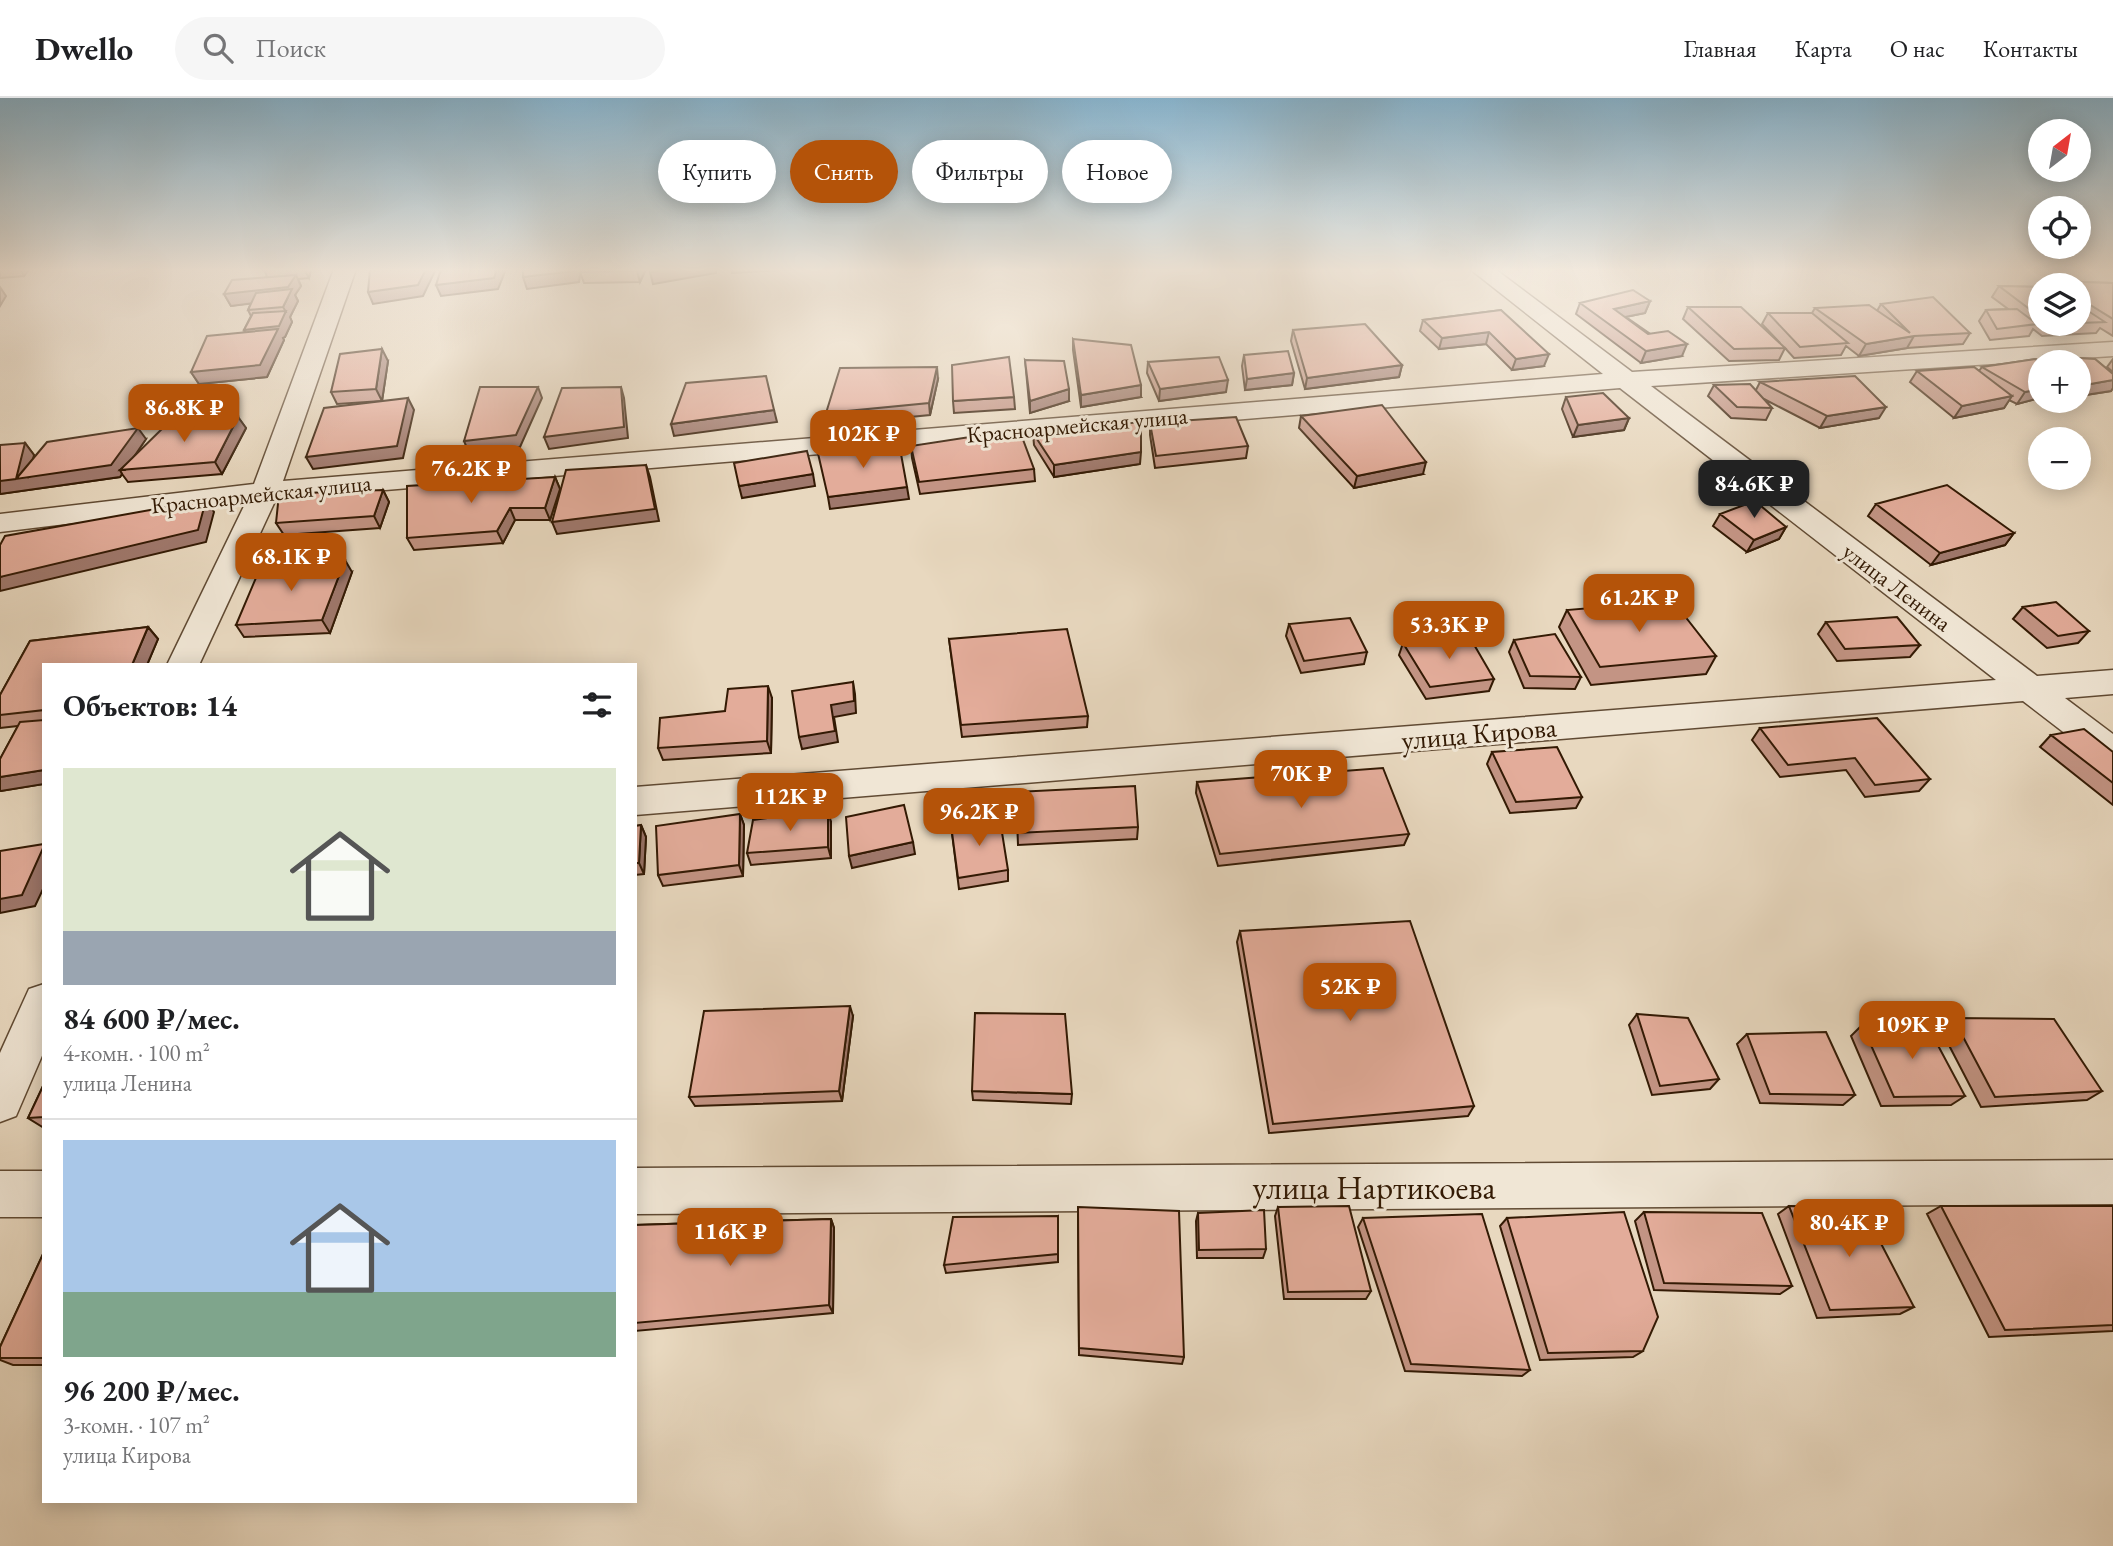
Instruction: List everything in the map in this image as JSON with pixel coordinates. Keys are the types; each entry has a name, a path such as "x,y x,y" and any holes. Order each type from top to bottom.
{"street":[{"path":"184,663 265,491 321,337"},
{"name":"улица Ленина","path":"1569,337 2113,752"},
{"name":"Красноармейская улица","path":"0,523 265,491 1626,380 2113,349"},
{"name":"улица Кирова","path":"637,801 2113,682"},
{"path":"0,1102 42,1007"},
{"name":"улица Нартикоева","path":"637,1191 2113,1182"},
{"path":"0,1194 42,1194"}],"building":[{"path":"207,337 274,337 260,365 191,372"},
{"path":"1295,337 1376,337 1402,365 1307,378"},
{"path":"1494,337 1530,337 1549,354 1516,359"},
{"path":"1626,337 1676,337 1687,344 1646,351"},
{"path":"1720,337 1773,337 1785,348 1734,349"},
{"path":"1790,337 1840,337 1848,343 1800,347"},
{"path":"1855,337 1911,337 1866,344"},
{"path":"1073,339 1131,345 1141,385 1081,395"},
{"path":"382,349 376,389 331,392 340,354"},
{"path":"1288,351 1294,373 1247,379 1244,355"},
{"path":"1009,357 1014,397 953,401 952,365"},
{"path":"1219,357 1228,380 1160,389 1148,362"},
{"path":"2091,359 2113,374 2113,380 2091,384"},
{"path":"1025,360 1064,361 1069,389 1030,401"},
{"path":"2028,360 2028,391 2025,392 1982,367"},
{"path":"937,367 929,403 826,413 840,368"},
{"path":"1974,367 2012,396 1962,406 1917,371"},
{"path":"766,376 774,410 671,424 686,383"},
{"path":"1855,376 1886,407 1827,416 1760,382"},
{"path":"1750,384 1772,408 1737,407 1714,385"},
{"path":"480,387 538,387 516,435 464,441"},
{"path":"621,387 624,427 544,437 562,388"},
{"path":"1603,393 1629,418 1578,425 1566,397"},
{"path":"408,398 397,446 306,457 324,408"},
{"path":"1382,405 1426,462 1357,476 1301,416"},
{"path":"238,417 215,462 120,470 168,423"},
{"path":"1236,417 1248,446 1156,456 1150,423"},
{"path":"1141,422 1141,452 1054,465 1033,433"},
{"path":"138,428 111,465 16,479 47,442"},
{"path":"983,435 1022,437 1034,469 919,482 911,446"},
{"path":"25,443 16,479 0,481 0,445"},
{"path":"899,443 907,487 828,497 817,449 843,451"},
{"path":"807,451 813,474 739,486 734,463"},
{"path":"646,465 655,509 552,522 566,470"},
{"path":"555,477 545,508 510,508 497,531 407,538 407,486"},
{"path":"1947,485 2014,533 1940,553 1876,504"},
{"path":"383,490 374,516 276,523 279,494"},
{"path":"206,500 198,530 0,577 0,545 5,536"},
{"path":"1755,501 1786,527 1754,540 1720,514"},
{"path":"345,560 322,620 236,625 261,566"},
{"path":"1673,601 1716,656 1600,667 1567,610"},
{"path":"2056,602 2089,631 2058,636 2023,607"},
{"path":"1897,617 1920,645 1845,649 1826,622"},
{"path":"1350,618 1367,652 1304,661 1289,624"},
{"path":"148,627 133,663 42,663 42,710 0,715 0,695 30,641"},
{"path":"1067,629 1088,716 961,725 949,639"},
{"path":"1555,634 1581,677 1530,676 1514,640"},
{"path":"1469,636 1494,679 1430,687 1403,643"},
{"path":"853,682 854,701 831,705 835,731 799,737 792,691"},
{"path":"768,686 767,741 658,748 660,718 725,711 728,689"},
{"path":"1877,718 1930,779 1875,785 1855,758 1788,765 1760,728"},
{"path":"42,720 42,770 0,777 0,759 20,722"},
{"path":"2084,729 2113,752 2113,783 2051,735"},
{"path":"1557,747 1582,797 1516,802 1492,752"},
{"path":"1383,768 1409,834 1220,854 1197,782"},
{"path":"1135,786 1138,827 1017,833 1016,792"},
{"path":"904,805 913,842 849,856 846,817"},
{"path":"828,810 828,847 747,853 753,820"},
{"path":"740,814 739,865 658,875 656,826"},
{"path":"1000,820 1008,870 958,878 951,825"},
{"path":"641,825 639,863 637,863 637,826"},
{"path":"42,844 42,850 22,895 0,899 0,851"},
{"path":"1410,921 1474,1106 1273,1124 1240,931"},
{"path":"850,1006 839,1091 689,1097 704,1011"},
{"path":"975,1013 1065,1014 1072,1094 972,1091"},
{"path":"1637,1014 1688,1018 1719,1079 1660,1086"},
{"path":"1953,1018 2054,1019 2102,1091 1995,1097"},
{"path":"1926,1023 1965,1096 1894,1097 1862,1025"},
{"path":"1826,1032 1855,1095 1770,1094 1747,1034"},
{"path":"42,1088 42,1117 28,1118"},
{"path":"1349,1206 1371,1291 1288,1292 1278,1207"},
{"path":"1789,1206 1862,1207 1914,1307 1830,1310"},
{"path":"1941,1206 2113,1206 2113,1325 2005,1330"},
{"path":"1078,1207 1179,1211 1184,1357 1079,1348"},
{"path":"1264,1210 1266,1249 1199,1250 1198,1213"},
{"path":"1624,1212 1658,1317 1643,1351 1548,1353 1507,1218"},
{"path":"1644,1212 1762,1213 1792,1286 1664,1283"},
{"path":"1482,1214 1530,1370 1411,1364 1363,1218"},
{"path":"1058,1216 1058,1254 944,1265 953,1217"},
{"path":"831,1219 829,1305 637,1323 637,1225"},
{"path":"42,1256 42,1358 0,1358 0,1347"}]}
